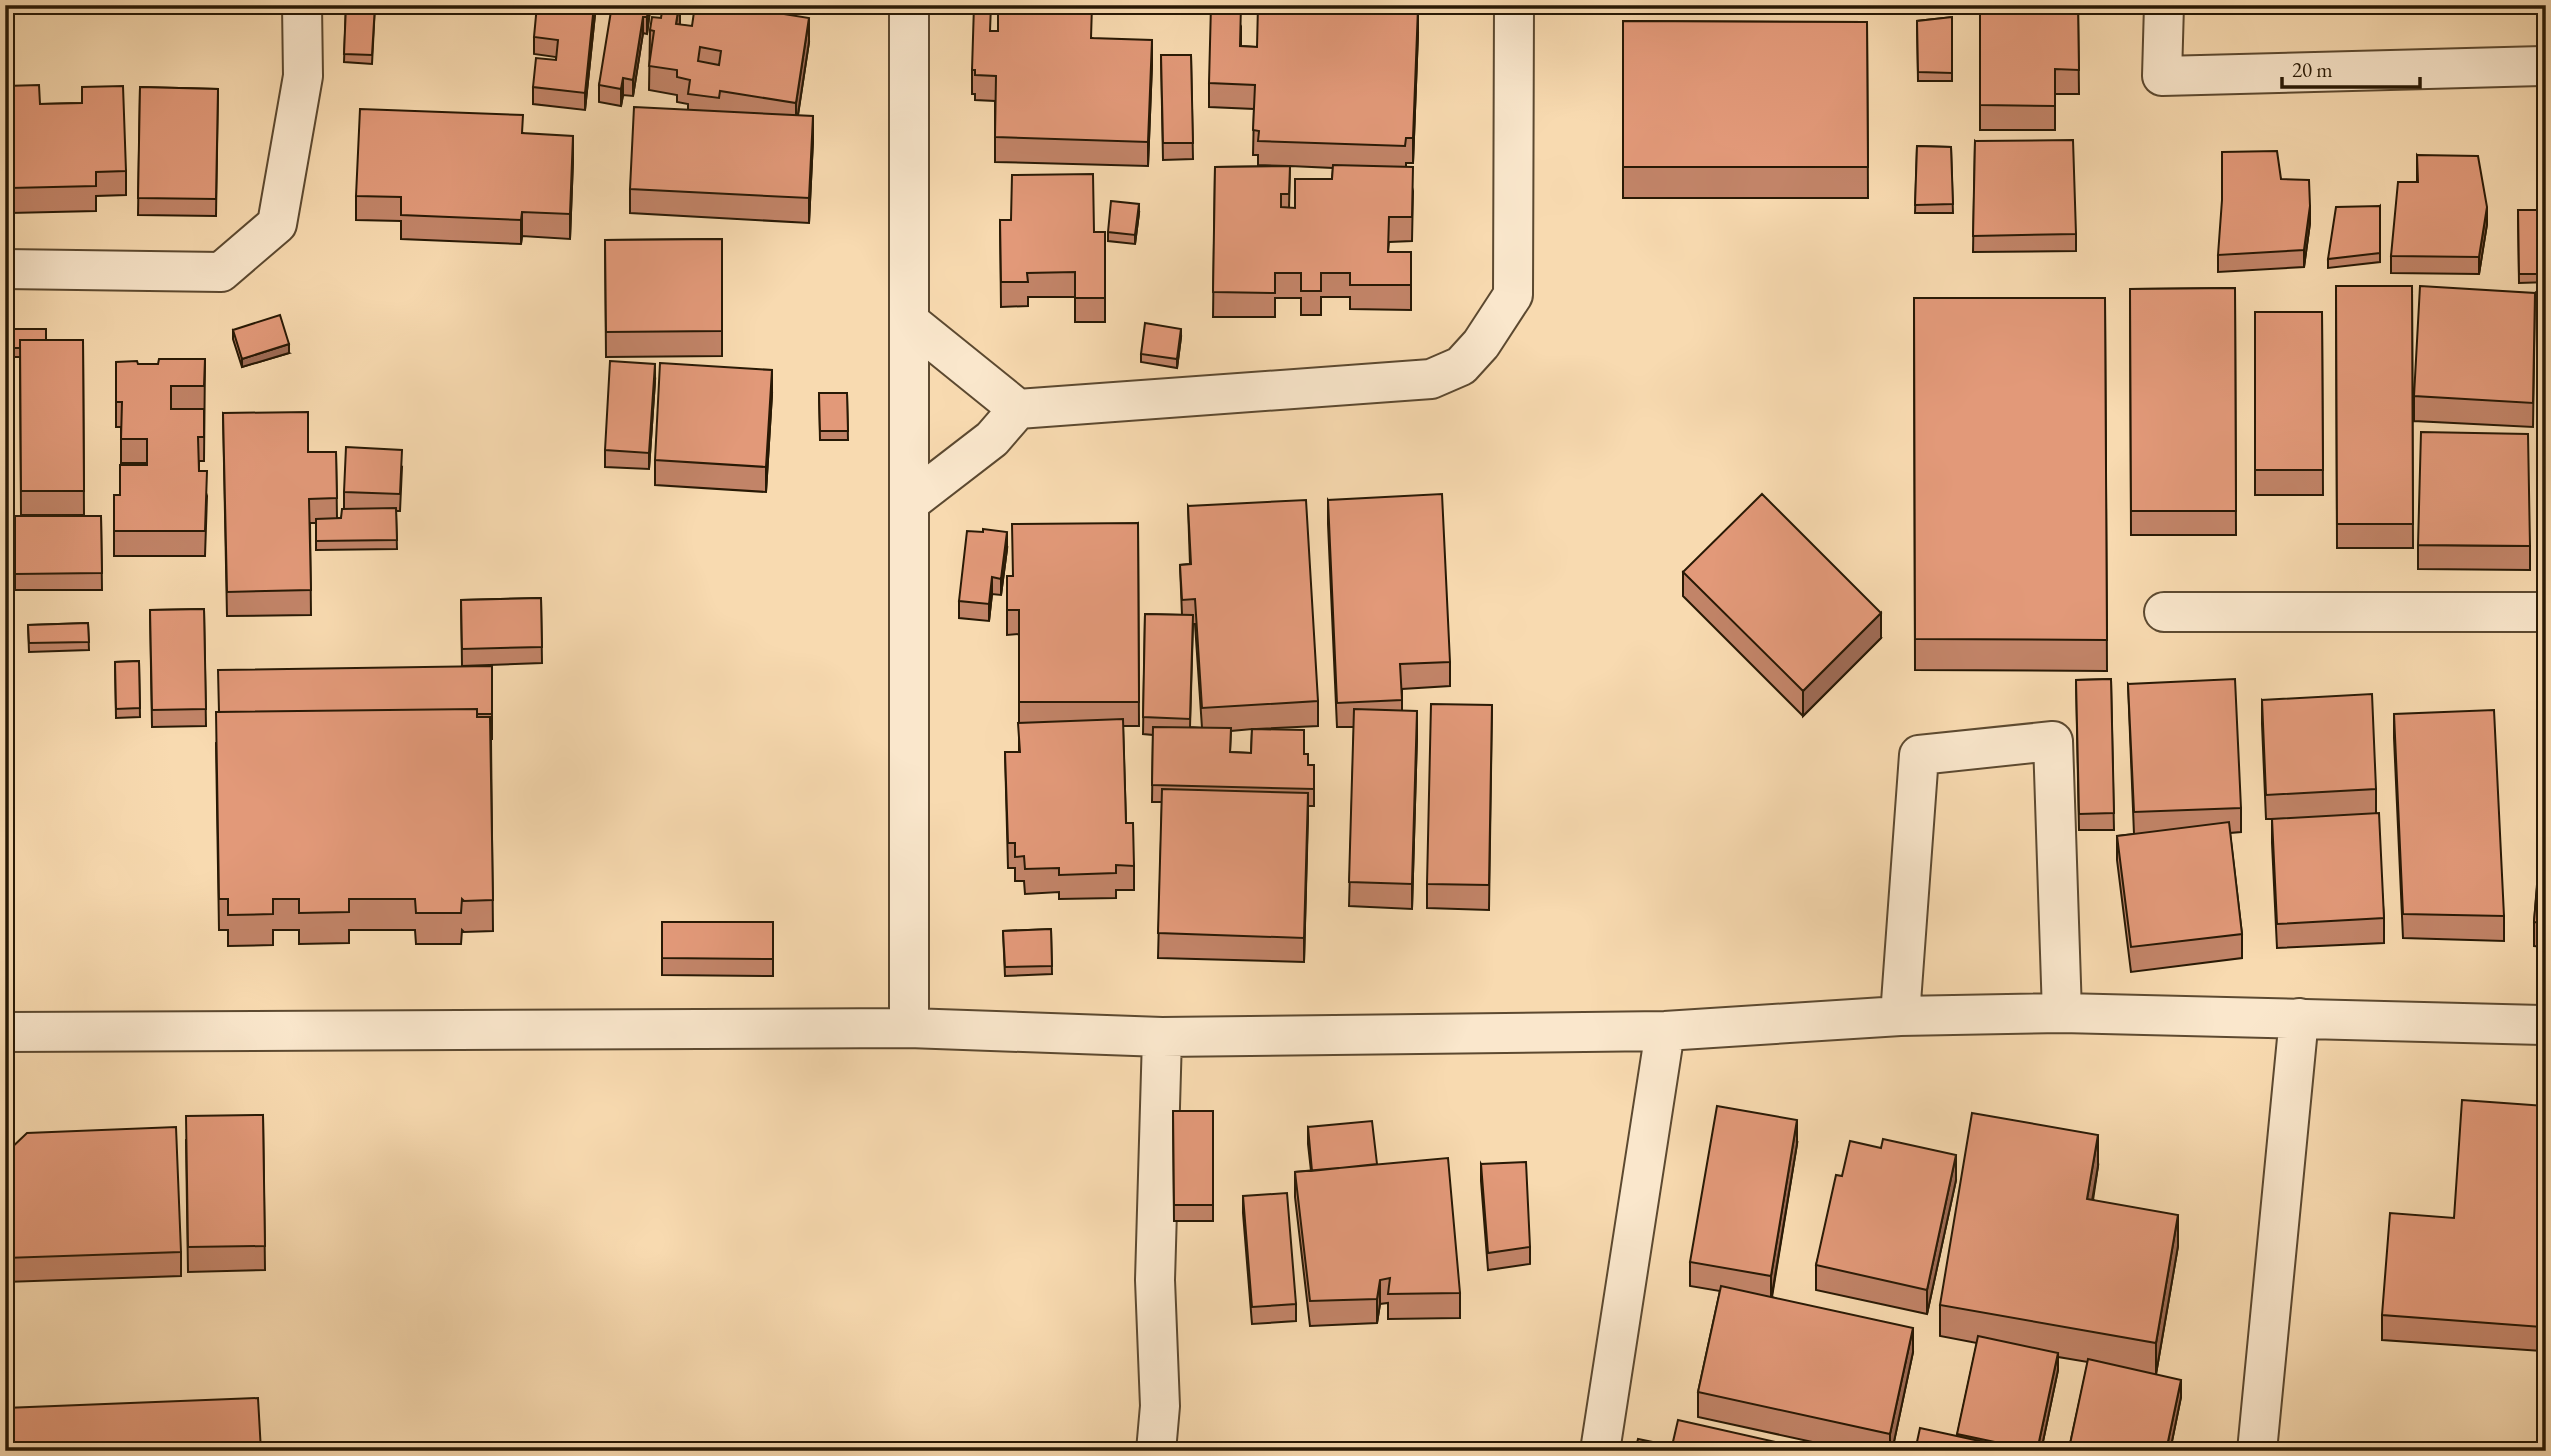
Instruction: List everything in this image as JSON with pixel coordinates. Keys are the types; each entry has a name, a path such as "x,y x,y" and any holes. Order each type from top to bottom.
{"street":[{"path":"5,269 220,272 277,224 303,76 302,5"},
{"path":"909,5 909,1028"},
{"path":"909,321 1018,409 1431,379 1461,366 1481,344 1513,295 1514,5"},
{"path":"2164,5 2162,76 2546,66"},
{"path":"909,503 992,439 1018,409"},
{"path":"2164,612 2546,612"},
{"path":"1900,1016 1919,755 2053,741 2062,1013"},
{"path":"5,1032 909,1028 1162,1037 1665,1031 1900,1016 2062,1013 2546,1025"},
{"path":"2257,1451 2299,1018"},
{"path":"1600,1451 1665,1031"},
{"path":"1156,1451 1160,1406 1155,1280 1162,1037"}],"building":[{"path":"346,5 375,5 372,55 344,54"},
{"path":"537,5 594,5 585,93 533,87 536,58 556,60 558,40 534,37"},
{"path":"612,5 623,5 622,11 632,12 633,5 649,5 647,17 643,17 633,80 623,78 621,89 599,85"},
{"path":"663,5 679,5 676,24 692,26 695,5 727,5 809,18 796,103 720,91 719,98 688,94 690,80 677,77 677,70 649,66 654,31 650,30 652,17 661,18","holes":["700,47 721,51 719,65 698,61"]},
{"path":"974,5 991,5 990,31 998,31 998,5 1092,5 1091,38 1152,40 1148,142 995,137 996,76 975,75 975,70 972,70"},
{"path":"1211,5 1241,5 1240,46 1257,47 1258,5 1418,8 1413,138 1406,138 1405,146 1258,141 1259,131 1253,130 1255,85 1209,83"},
{"path":"1980,5 2078,5 2079,70 2055,69 2055,106 1980,105"},
{"path":"1952,17 1952,73 1918,72 1917,21"},
{"path":"1623,21 1867,22 1868,167 1623,167"},
{"path":"1161,55 1191,55 1193,143 1163,143"},
{"path":"39,85 40,104 82,103 82,87 123,86 126,171 96,172 96,186 10,188 9,174 5,174 5,86"},
{"path":"140,87 218,89 216,199 138,198"},
{"path":"634,107 813,116 809,198 630,189"},
{"path":"360,109 523,115 522,133 573,136 570,214 522,212 521,220 401,215 401,197 356,196"},
{"path":"2073,140 2076,234 1973,236 1975,141"},
{"path":"1917,146 1951,147 1953,204 1915,205"},
{"path":"2277,151 2281,179 2309,180 2310,206 2304,250 2218,255 2222,152"},
{"path":"2417,155 2478,156 2487,207 2479,257 2391,256 2398,182 2418,182"},
{"path":"1333,165 1413,167 1412,217 1389,217 1388,252 1411,252 1411,285 1350,285 1350,273 1321,273 1321,291 1301,291 1301,273 1275,273 1275,293 1213,292 1215,167 1290,166 1289,194 1281,194 1281,207 1295,208 1295,179 1332,179"},
{"path":"1093,174 1094,232 1105,232 1105,298 1075,298 1075,272 1027,273 1028,282 1001,282 1000,220 1011,220 1012,175"},
{"path":"1111,201 1139,204 1135,235 1108,232"},
{"path":"2380,206 2380,253 2328,259 2336,207"},
{"path":"2518,210 2546,210 2546,274 2519,274"},
{"path":"722,239 722,331 606,332 605,240"},
{"path":"2336,286 2412,286 2413,524 2337,524"},
{"path":"2420,286 2535,293 2533,403 2414,396"},
{"path":"2235,288 2236,511 2131,511 2130,289"},
{"path":"1914,298 2105,298 2107,640 1915,639"},
{"path":"2255,312 2322,312 2323,470 2255,470"},
{"path":"280,315 289,344 242,359 233,330"},
{"path":"1145,323 1181,329 1177,359 1141,354"},
{"path":"10,329 46,329 46,340 20,340 20,348 10,348"},
{"path":"20,340 83,340 84,491 21,491"},
{"path":"159,359 205,359 204,386 171,386 171,409 204,409 204,437 198,437 199,471 207,471 205,531 114,531 114,495 120,495 120,465 147,465 147,439 121,439 122,402 116,402 116,362 158,364"},
{"path":"610,361 655,364 649,453 605,450"},
{"path":"660,363 772,370 766,467 655,460"},
{"path":"819,393 847,393 848,431 820,431"},
{"path":"308,412 308,452 336,452 337,498 309,499 311,590 227,592 223,413"},
{"path":"2421,432 2528,434 2530,546 2418,545"},
{"path":"346,447 402,450 400,494 344,492"},
{"path":"1442,494 1450,662 1400,664 1402,700 1337,703 1328,500"},
{"path":"1762,494 1881,613 1803,691 1683,572"},
{"path":"1306,500 1318,701 1202,708 1195,599 1182,600 1180,565 1191,564 1188,506"},
{"path":"396,508 397,540 316,541 316,519 341,518 342,509"},
{"path":"15,516 101,516 102,573 15,574"},
{"path":"1138,523 1139,702 1019,702 1019,610 1007,610 1007,576 1013,576 1012,524"},
{"path":"983,529 1007,532 1001,579 992,577 989,604 959,601 967,531 983,532"},
{"path":"541,598 542,647 462,649 461,600"},
{"path":"204,609 206,709 152,710 150,610"},
{"path":"1145,614 1193,615 1190,719 1143,717"},
{"path":"88,623 89,642 29,643 28,625"},
{"path":"139,661 140,708 116,709 115,662"},
{"path":"492,666 492,714 477,714 477,709 219,712 218,670"},
{"path":"2111,679 2114,813 2079,814 2076,680"},
{"path":"2235,679 2241,808 2134,812 2128,684"},
{"path":"2372,694 2376,789 2266,795 2262,700"},
{"path":"1431,704 1492,705 1489,885 1427,884"},
{"path":"477,709 477,717 490,717 493,900 462,899 461,913 416,913 415,899 349,899 349,912 299,913 299,899 273,899 273,914 228,915 228,899 219,899 216,712"},
{"path":"1354,709 1417,711 1412,884 1349,882"},
{"path":"2494,710 2504,916 2403,914 2394,714"},
{"path":"1123,719 1126,823 1133,823 1134,866 1116,865 1116,873 1059,875 1059,868 1025,869 1024,856 1015,857 1015,843 1008,843 1005,752 1020,752 1018,723"},
{"path":"1153,727 1231,728 1230,752 1251,753 1252,729 1304,730 1304,754 1308,754 1308,765 1314,765 1314,789 1152,785"},
{"path":"2546,784 2546,923 2534,922"},
{"path":"1162,789 1308,793 1304,938 1158,933"},
{"path":"2379,813 2384,918 2277,924 2272,819"},
{"path":"2229,822 2242,934 2131,947 2117,836"},
{"path":"662,922 773,922 773,959 662,958"},
{"path":"1051,929 1052,966 1005,967 1003,931"},
{"path":"2462,1100 2546,1106 2546,1273 2542,1327 2382,1315 2390,1213 2454,1218"},
{"path":"1717,1106 1797,1120 1771,1276 1690,1262"},
{"path":"1173,1111 1213,1111 1213,1205 1174,1205"},
{"path":"1972,1113 2098,1135 2087,1199 2178,1215 2156,1343 1940,1305"},
{"path":"263,1115 265,1246 188,1247 186,1116"},
{"path":"1372,1121 1377,1164 1312,1171 1308,1127"},
{"path":"176,1127 181,1252 5,1258 5,1154 27,1133"},
{"path":"1883,1139 1956,1155 1927,1290 1816,1265 1836,1175 1842,1176 1850,1141 1881,1148"},
{"path":"1448,1158 1460,1293 1388,1294 1390,1278 1380,1280 1377,1299 1310,1301 1295,1172"},
{"path":"1526,1162 1530,1247 1488,1253 1481,1164"},
{"path":"1287,1193 1296,1304 1252,1307 1243,1196"},
{"path":"1721,1286 1913,1328 1890,1434 1698,1392"},
{"path":"1978,1336 2058,1353 2037,1451 1957,1434"},
{"path":"2088,1359 2181,1380 2166,1451 2102,1451 2070,1444"},
{"path":"258,1398 261,1451 5,1451 5,1408"},
{"path":"1678,1420 1816,1451 1635,1451 1638,1439 1672,1446"},
{"path":"1920,1428 1998,1445 1997,1451 1915,1451"}]}
